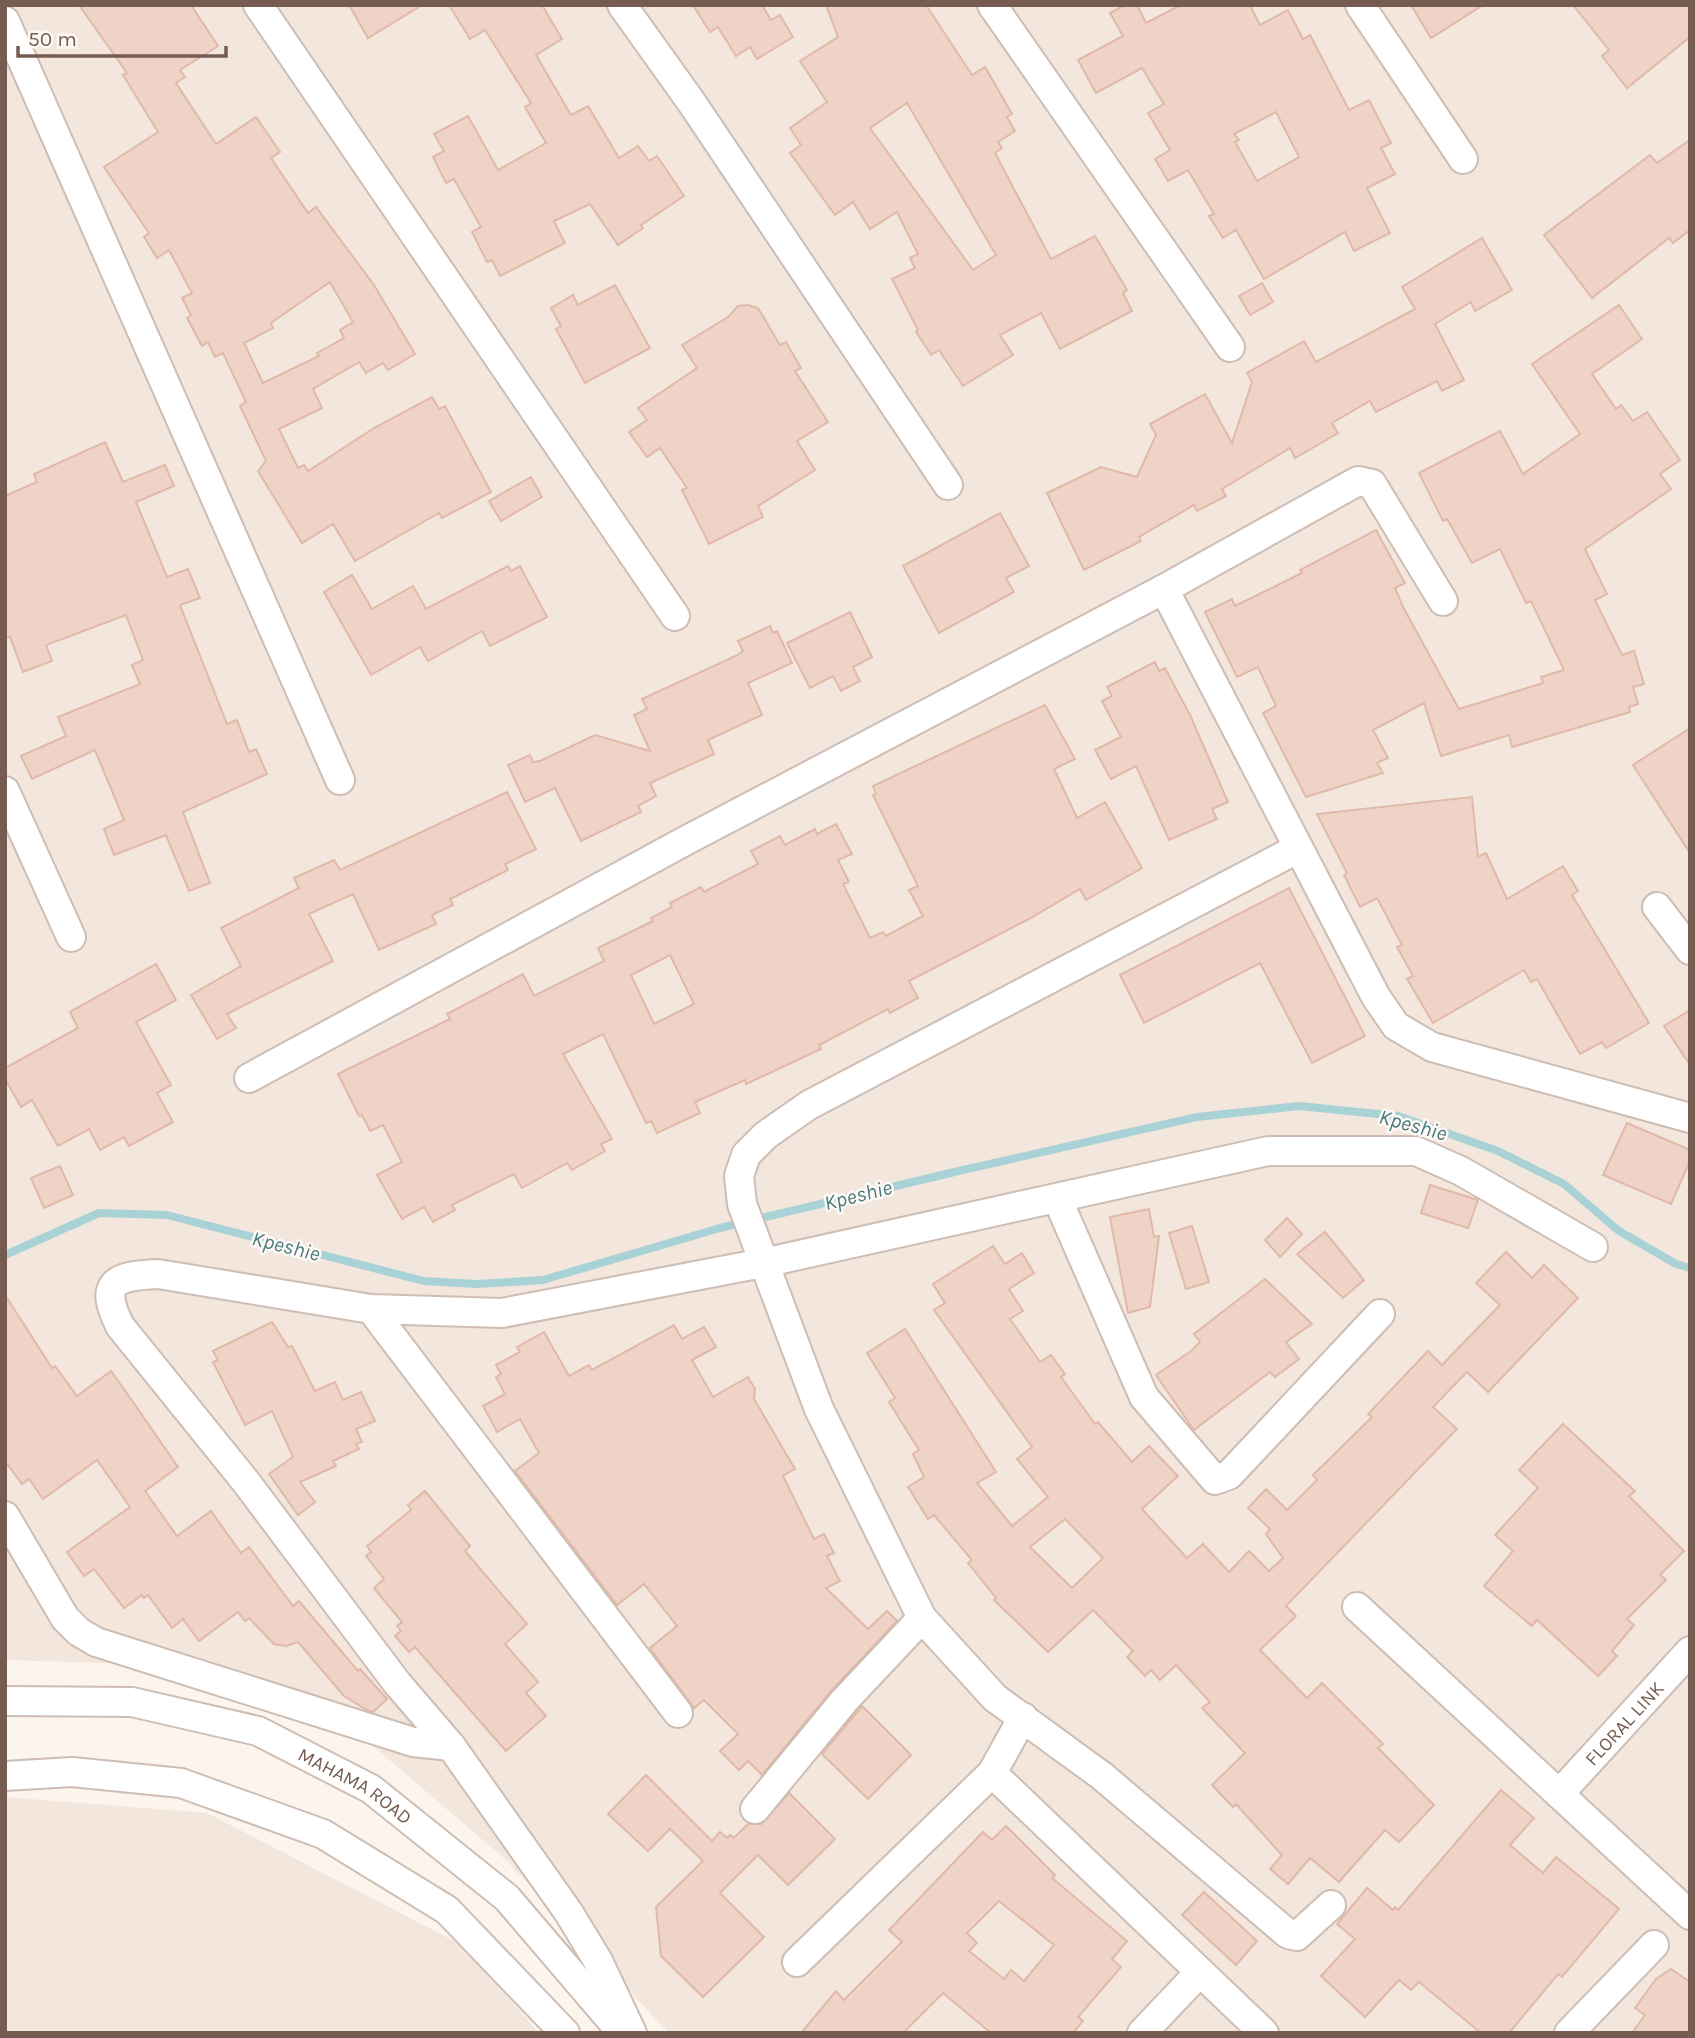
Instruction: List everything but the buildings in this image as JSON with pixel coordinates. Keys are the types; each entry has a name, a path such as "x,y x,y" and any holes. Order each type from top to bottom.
{"street":[{"path":"258,5 675,616"},
{"path":"622,5 692,103 948,485"},
{"path":"992,5 1230,347"},
{"path":"1360,5 1463,159"},
{"path":"5,21 340,780"},
{"path":"249,1078 685,841 1164,589 1358,481 1372,484 1378,492 1443,601"},
{"path":"1164,589 1297,849 1376,996 1396,1026 1432,1047 1690,1118"},
{"path":"5,791 71,937"},
{"path":"1297,849 809,1105 766,1135 746,1155 739,1177 742,1204 819,1409 922,1618 968,1672 995,1698 1102,1776 1288,1934 1297,1936 1331,1905"},
{"path":"1657,907 1690,950"},
{"path":"632,2033 598,1961 569,1913 451,1745 397,1683 246,1482 120,1326 110,1306 109,1293 116,1281 131,1275 158,1274 371,1309 502,1313 759,1253 1057,1198 1268,1151 1416,1151 1461,1171 1593,1247"},
{"path":"1057,1198 1144,1397 1215,1480 1229,1475 1380,1314"},
{"path":"371,1309 678,1713"},
{"path":"5,1516 65,1618 79,1632 96,1642 413,1742 451,1745"},
{"path":"1357,1607 1690,1915"},
{"path":"755,1810 844,1701 922,1618"},
{"name":"FLORAL LINK","path":"1559,1794 1690,1651"},
{"name":"MAHAMA ROAD","path":"5,1701 132,1702 258,1731 371,1789 507,1898 622,2033"},
{"path":"797,1962 992,1773 1023,1717"},
{"path":"5,1776 72,1772 180,1783 323,1834 447,1910 565,2033"},
{"path":"992,1773 1264,2033"},
{"path":"1569,2033 1654,1945"},
{"path":"1142,2033 1200,1972"}],"shaded area":[{"path":"5,5 1690,5 1690,2033 669,2033 505,1859 358,1733 177,1665 5,1660"},
{"path":"5,1797 207,1813 462,1945 539,2033 5,2033"}],"waterway":[{"name":"Kpeshie","path":"5,1255 99,1213 167,1215 424,1281 477,1284 543,1280 720,1228 963,1170 1197,1117 1299,1106 1398,1116 1498,1151 1564,1184 1619,1231 1676,1264 1690,1268"}]}
